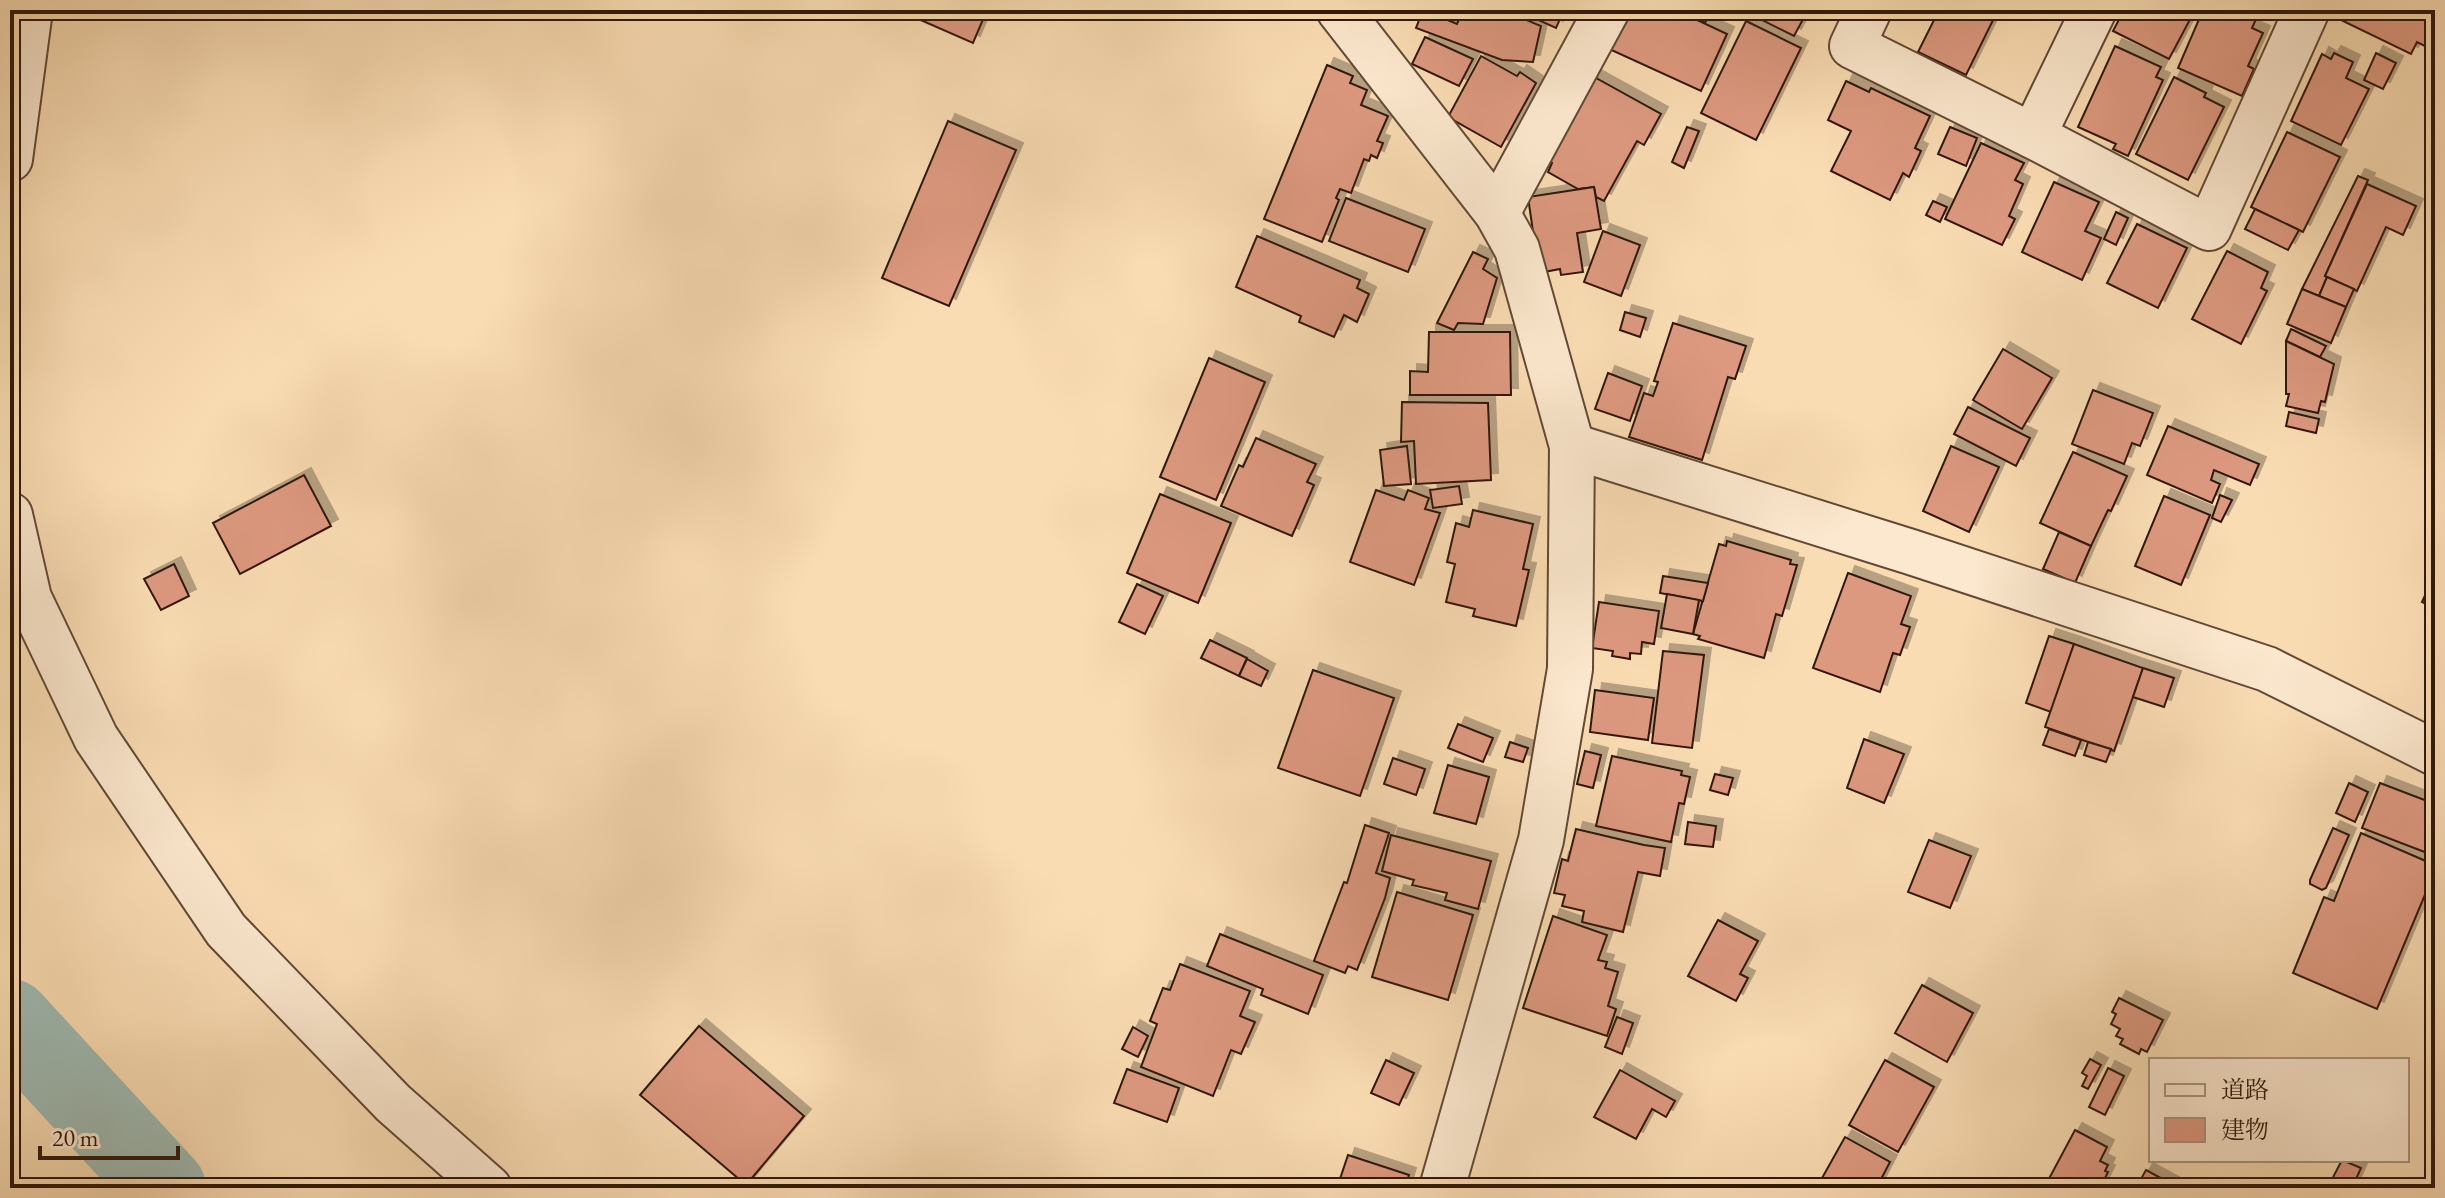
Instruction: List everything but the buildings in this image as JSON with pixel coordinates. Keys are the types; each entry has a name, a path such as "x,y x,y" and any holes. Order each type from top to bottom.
{"street":[{"path":"10,159 30,10"},
{"path":"1339,10 1497,213 1517,249 1572,446 1570,669 1541,840 1442,1188"},
{"path":"1497,213 1607,10"},
{"path":"1869,10 1852,46 2209,228 2307,10"},
{"path":"2033,136 2094,10"},
{"path":"1572,446 1911,552 2267,669 2435,753"},
{"path":"10,515 29,598 96,738 226,930 393,1103 489,1188"}],"waterway":[{"path":"10,1020 165,1188"}]}
